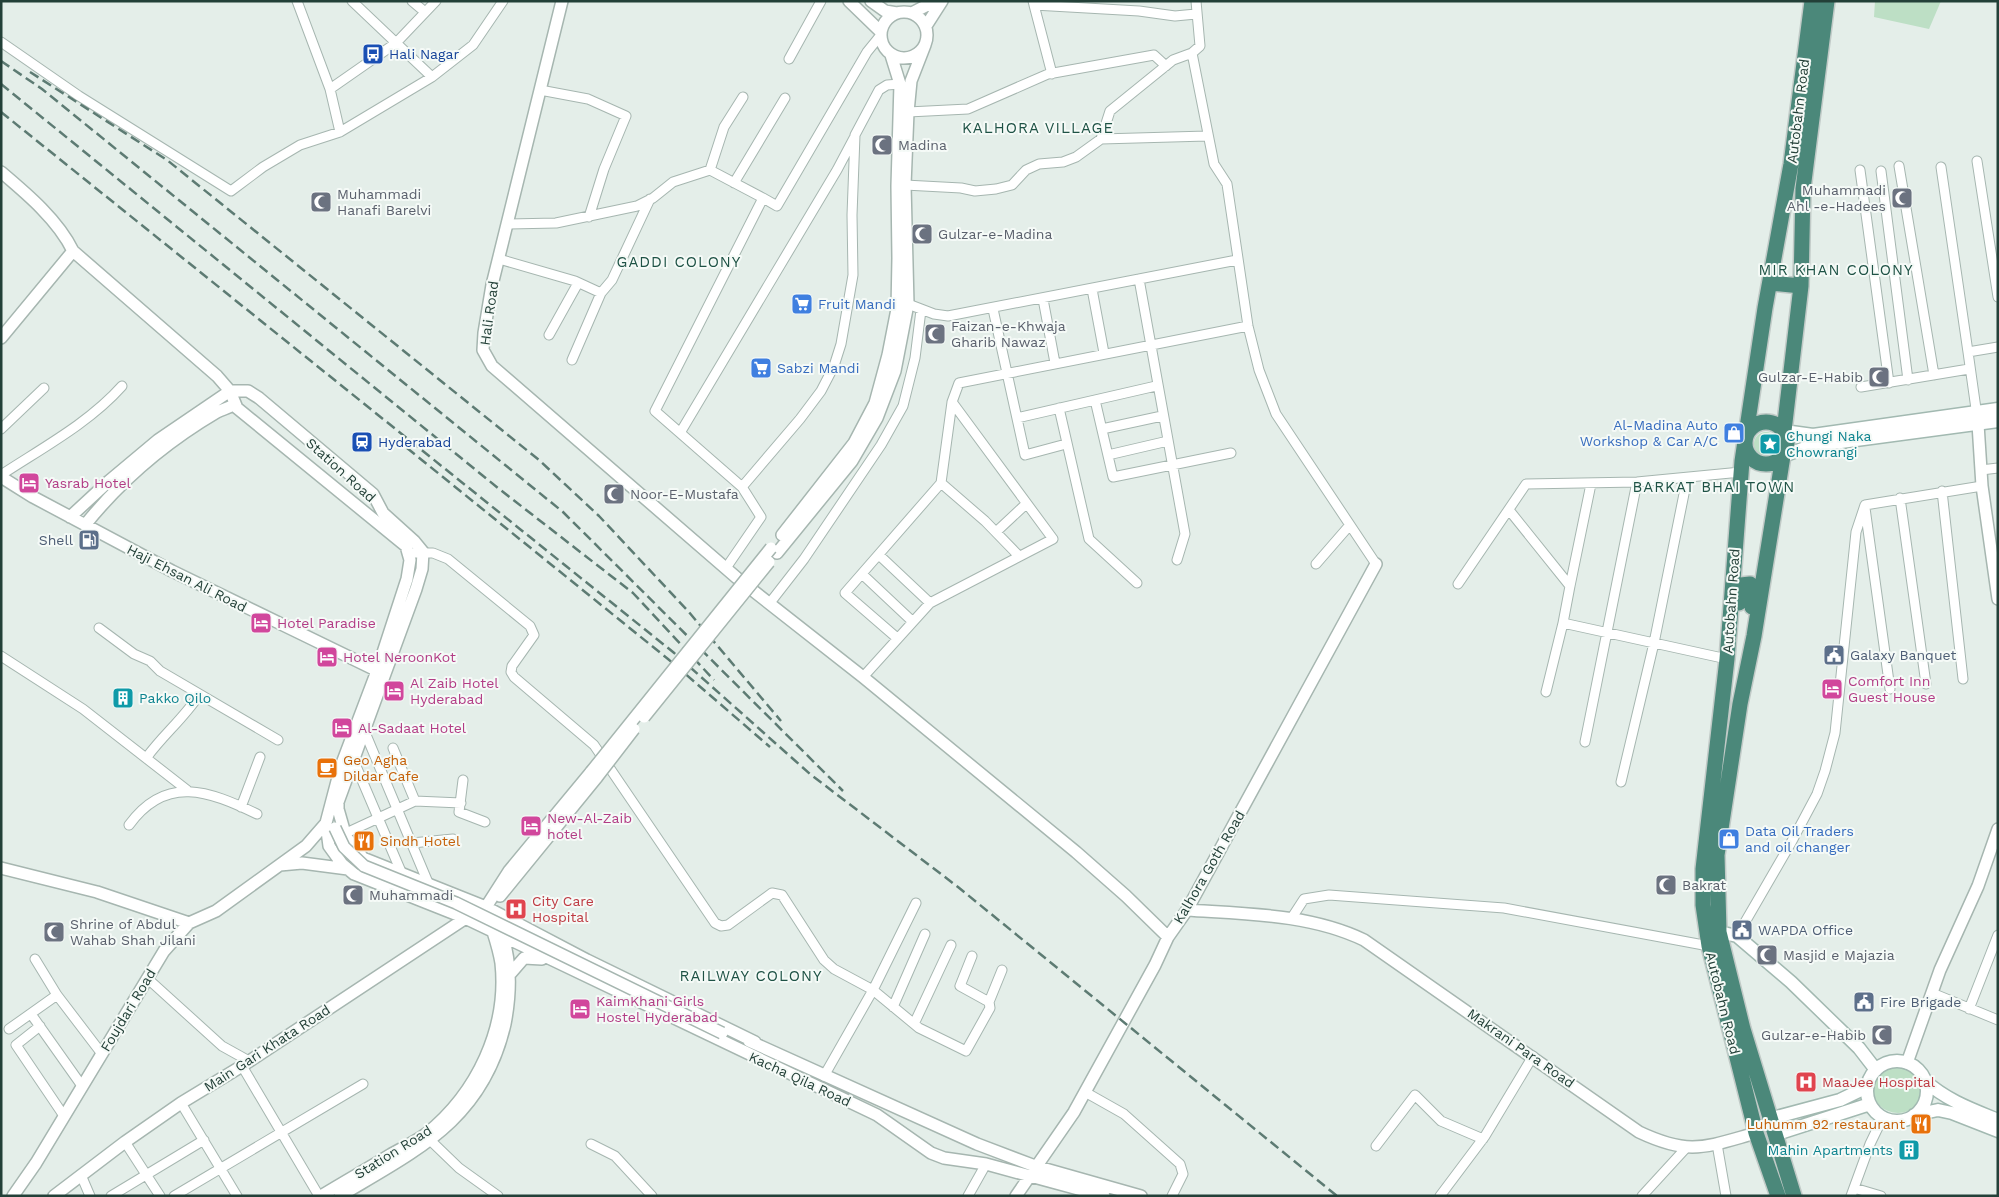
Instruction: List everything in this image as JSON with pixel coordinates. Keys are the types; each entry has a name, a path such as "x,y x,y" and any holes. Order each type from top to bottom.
{"highway":[{"name":"Autobahn Road","path":"1778,1196 1756,1133 1709,946 1703,905 1703,869 1727,659 1745,440 1765,308 1792,164 1812,1"},
{"name":"Autobahn Road","path":"1784,430 1801,286 1802,189 1827,1"},
{"path":"1771,283 1801,286"},
{"path":"1764,422 1777,425 1784,430 1787,446 1783,456 1772,464 1758,463 1748,454 1745,440 1751,428 1764,422"},
{"name":"Autobahn Road","path":"1783,456 1754,636 1740,704 1717,855 1719,932 1743,1029 1794,1196"},
{"path":"1728,634 1738,616 1740,587 1743,583 1750,584 1753,591 1752,617 1754,636"}],"main road":[{"path":"1783,456 1811,446 1977,418 1998,409"},
{"path":"1784,430 1813,435 1977,418 1998,421"},
{"path":"1719,932 1736,936 1797,988 1859,1048 1876,1070"},
{"path":"1769,1119 1840,1100 1867,1087 1876,1070 1890,1062 1907,1063 1914,1067 1939,1094 1953,1102 1998,1120"},
{"path":"1914,1115 1925,1099 1924,1080"},
{"path":"1867,1087 1870,1104 1882,1118 1899,1121 1914,1115 1938,1110 1998,1131"},
{"path":"1774,1134 1870,1104"}],"street":[{"path":"297,1 330,89 340,132"},
{"path":"352,1 432,77"},
{"path":"412,1 425,12"},
{"path":"330,89 396,42 436,1"},
{"path":"1,42 79,96 231,191 263,167 300,145 340,132 432,77 474,45 503,1"},
{"name":"Hali Road","path":"562,1 499,259 484,332 483,350 492,366 737,578 863,677 1076,852 1126,896 1168,937"},
{"path":"789,59 821,1"},
{"path":"849,1 880,34 886,50 892,55 907,59 921,52 926,45"},
{"path":"871,1 885,11 897,13 912,13 935,1"},
{"path":"926,26 942,1"},
{"path":"1101,139 1110,111 1173,60 1192,53 1200,46 1196,1"},
{"path":"1052,74 1034,3 1140,11 1176,16 1196,14"},
{"path":"509,224 556,223 637,206 673,182 710,170 777,206 867,52 880,34 885,22 897,13"},
{"path":"335,825 363,858 490,910 594,775 774,550 852,461 877,418 895,371 908,304 905,185 908,112 911,81 926,45 927,32 926,26 912,13"},
{"path":"1192,53 1214,164 1227,184 1248,326 1259,370 1276,414 1376,564"},
{"path":"774,550 815,492 854,443 875,403 888,355 897,309 897,186 900,84 892,55"},
{"path":"908,112 968,109 1052,74 1154,55 1166,66"},
{"path":"680,433 837,170 879,90 886,85 900,84"},
{"path":"540,90 588,99 606,105 626,116 604,169 589,216"},
{"path":"710,170 724,127 743,97"},
{"path":"734,183 785,98"},
{"path":"742,487 821,391 841,344 853,275 852,214 855,135"},
{"path":"905,185 961,188 975,191 1012,185 1026,170 1039,164 1063,162 1076,157 1101,139 1207,136"},
{"path":"1977,161 1998,297"},
{"path":"1899,166 1934,375"},
{"path":"1941,167 1977,418 1982,486 1998,599"},
{"path":"1860,170 1889,383"},
{"path":"1881,171 1908,380"},
{"path":"1,172 40,208 67,239 73,251 218,376 230,392 235,404 214,414 144,464 114,490 85,525"},
{"path":"726,568 761,517 742,487 655,411 763,198"},
{"path":"572,360 601,294 612,280 650,199"},
{"path":"1,338 73,251"},
{"path":"499,259 578,283 601,294"},
{"path":"908,304 921,310 948,316 993,309 1237,260"},
{"path":"1139,279 1156,386 1185,534 1177,560"},
{"path":"549,335 578,283"},
{"path":"1092,289 1104,353"},
{"path":"1043,299 1055,363"},
{"path":"993,309 1026,454 1066,444"},
{"path":"769,604 804,559 881,445 903,406 915,358 921,310"},
{"path":"897,638 845,593 941,484 952,402 960,383 1248,326"},
{"path":"1968,352 1998,347"},
{"path":"1861,387 1969,370"},
{"path":"1,476 76,425 113,396 122,386"},
{"path":"1017,418 1156,386"},
{"path":"1,429 44,388"},
{"name":"Station Road","path":"230,392 248,391 259,398 373,494 383,514 414,541 423,552"},
{"path":"70,518 109,481 158,440 230,392"},
{"path":"1095,400 1113,477 1231,454"},
{"path":"863,677 930,603 1053,539 952,402"},
{"name":"Station Road","path":"235,404 406,546 410,552"},
{"path":"1059,408 1089,540 1137,583"},
{"path":"1102,429 1162,416"},
{"path":"1108,455 1168,441"},
{"path":"1981,470 1998,468"},
{"path":"1458,584 1526,484 1637,482 1687,479 1741,472"},
{"name":"Haji Ehsan Ali Road","path":"1,476 70,518 218,594 382,673"},
{"path":"1621,782 1654,643 1687,479"},
{"path":"1585,742 1637,482"},
{"path":"941,484 996,532 1019,556"},
{"path":"1546,692 1592,484"},
{"path":"1865,505 1982,486"},
{"path":"1942,491 1963,679"},
{"path":"1900,498 1926,684"},
{"path":"996,532 1026,504"},
{"path":"1865,505 1890,689"},
{"path":"1736,936 1792,841 1817,794 1825,771 1835,733 1856,532 1865,505"},
{"path":"1509,510 1570,586"},
{"path":"1316,564 1349,526"},
{"path":"348,870 329,846 338,809 335,801 364,730 382,673 407,579 410,552 433,553 448,559 530,626 534,636 512,666 511,672 594,745 716,923 721,926 728,925 772,894 782,895 824,960 834,969 873,990 914,1024 966,1051 990,1008 989,1002 1002,970"},
{"path":"423,552 420,575 382,673 341,766 335,801 335,825 344,847 364,866 456,904 727,1036 752,1056"},
{"path":"879,555 930,603"},
{"name":"Kalhora Goth Road","path":"1016,1196 1074,1112 1155,965 1168,937 1187,910 1376,564"},
{"path":"862,574 912,621"},
{"path":"1563,622 1727,659"},
{"path":"99,628 134,654 150,661 160,671 278,740"},
{"path":"1,656 83,709 187,790 216,796 257,814"},
{"path":"147,757 159,741 187,714 199,695"},
{"path":"364,730 429,885"},
{"path":"393,748 415,801"},
{"path":"241,807 260,757"},
{"path":"353,759 402,874"},
{"path":"463,780 459,812 485,822"},
{"path":"129,825 138,812 155,800 187,790"},
{"path":"335,825 378,818 415,801 461,802"},
{"name":"Foujdari Road","path":"13,1196 164,951 189,923 216,911 335,825"},
{"path":"1907,1063 1914,1048 1932,993 1978,886 1998,830"},
{"path":"412,842 453,839"},
{"path":"280,865 302,863 348,870 465,918 498,934"},
{"path":"1,868 97,892 189,923"},
{"path":"1291,919 1304,899 1329,895 1504,908 1709,946"},
{"path":"824,1076 873,990 916,903"},
{"name":"Station Road","path":"340,1196 431,1141 468,1105 496,1056 507,1013 511,973 490,910"},
{"name":"Main Gari Khata Road","path":"54,1196 125,1142 181,1103 246,1064 465,918 490,910"},
{"name":"Kacha Qila Road","path":"490,910 587,960 824,1076 977,1144 1032,1171 1104,1196"},
{"name":"Makrani Para Road","path":"1187,910 1291,919 1336,928 1364,940 1533,1056 1639,1132 1660,1142 1686,1148 1717,1144 1756,1133"},
{"name":"Station Road","path":"320,1196 422,1137 470,1086 486,1056 499,1017 501,971 498,934"},
{"name":"Kacha Qila Road","path":"498,934 877,1115 931,1154 944,1158 1032,1171 1142,1196"},
{"path":"893,1007 925,934"},
{"path":"1969,1009 1998,934"},
{"path":"914,1024 951,945"},
{"path":"972,956 960,986 989,1002"},
{"path":"511,973 521,959 526,957 560,965"},
{"path":"35,959 57,995 102,1054"},
{"path":"147,978 222,1046 246,1064 282,1132 320,1196"},
{"path":"1932,993 1969,1009 1997,1018"},
{"path":"9,1029 57,995"},
{"path":"31,1014 82,1086"},
{"path":"40,1026 16,1045 64,1116"},
{"path":"727,1036 755,1042"},
{"path":"1440,1196 1483,1139 1533,1056"},
{"path":"174,1196 363,1084"},
{"path":"1084,1092 1124,1114 1180,1164 1183,1174 1172,1196"},
{"path":"1376,1146 1415,1095 1441,1120 1483,1139"},
{"path":"181,1103 237,1196"},
{"path":"1881,1196 1852,1192 1882,1118"},
{"path":"111,1196 204,1140"},
{"path":"431,1141 459,1168 498,1196"},
{"path":"125,1142 160,1196"},
{"path":"591,1144 615,1156 652,1196"},
{"path":"972,1161 967,1150 977,1144"},
{"path":"1717,1144 1726,1196"},
{"path":"1642,1196 1686,1148"},
{"path":"968,1196 986,1164"},
{"path":"81,1175 90,1196"}],"green space":[{"path":"1875,1 1941,1 1929,29 1874,17"},
{"path":"1766,432 1775,435 1778,444 1775,453 1766,456 1757,453 1754,444 1757,435"},
{"path":"1898,1061 1908,1063 1916,1069 1922,1077 1924,1087 1922,1097 1916,1105 1908,1111 1898,1113 1888,1111 1880,1105 1874,1097 1872,1087 1874,1077 1880,1069 1888,1063"}],"railway":[{"path":"1,61 42,89 563,512 843,791"},
{"path":"30,72 167,160 539,460 599,516 688,611 781,721"},
{"path":"1,84 498,488 633,593 714,680"},
{"path":"1,112 673,652 810,774 958,887 1337,1196"},
{"path":"407,448 668,659 770,747"}],"place":[{"name":"Hali Nagar","path":"373,54"},
{"name":"Madina","path":"882,145"},
{"name":"Muhammadi Ahl -e-Hadees","path":"1902,198"},
{"name":"Muhammadi Hanafi Barelvi","path":"321,202"},
{"name":"Gulzar-e-Madina","path":"922,234"},
{"name":"Fruit Mandi","path":"802,304"},
{"name":"Faizan-e-Khwaja Gharib Nawaz","path":"935,334"},
{"name":"Sabzi Mandi","path":"761,368"},
{"name":"Gulzar-E-Habib","path":"1879,377"},
{"name":"Al-Madina Auto Workshop & Car A/C","path":"1734,433"},
{"name":"Hyderabad","path":"362,442"},
{"name":"Chungi Naka Chowrangi","path":"1770,444"},
{"name":"Yasrab Hotel","path":"29,483"},
{"name":"Noor-E-Mustafa","path":"614,494"},
{"name":"Shell","path":"89,540"},
{"name":"Hotel Paradise","path":"261,623"},
{"name":"Galaxy Banquet","path":"1834,655"},
{"name":"Hotel NeroonKot","path":"327,657"},
{"name":"Comfort Inn Guest House","path":"1832,689"},
{"name":"Al Zaib Hotel Hyderabad","path":"394,691"},
{"name":"Pakko Qilo","path":"123,698"},
{"name":"Al-Sadaat Hotel","path":"342,728"},
{"name":"Geo Agha Dildar Cafe","path":"327,768"},
{"name":"New-Al-Zaib hotel","path":"531,826"},
{"name":"Data Oil Traders and oil changer","path":"1729,839"},
{"name":"Sindh Hotel","path":"364,841"},
{"name":"Bakrat","path":"1666,885"},
{"name":"Muhammadi","path":"353,895"},
{"name":"City Care Hospital","path":"516,909"},
{"name":"WAPDA Office","path":"1742,930"},
{"name":"Shrine of Abdul Wahab Shah Jilani","path":"54,932"},
{"name":"Masjid e Majazia","path":"1767,955"},
{"name":"Fire Brigade","path":"1864,1002"},
{"name":"KaimKhani Girls Hostel Hyderabad","path":"580,1009"},
{"name":"Gulzar-e-Habib","path":"1882,1035"},
{"name":"MaaJee Hospital","path":"1806,1082"},
{"name":"Luhumm 92 restaurant","path":"1921,1124"},
{"name":"Mahin Apartments","path":"1909,1150"}],"district":[{"name":"KALHORA VILLAGE","path":"1038,128"},
{"name":"GADDI COLONY","path":"679,262"},
{"name":"MIR KHAN COLONY","path":"1836,270"},
{"name":"BARKAT BHAI TOWN","path":"1714,487"},
{"name":"RAILWAY COLONY","path":"751,976"}]}
